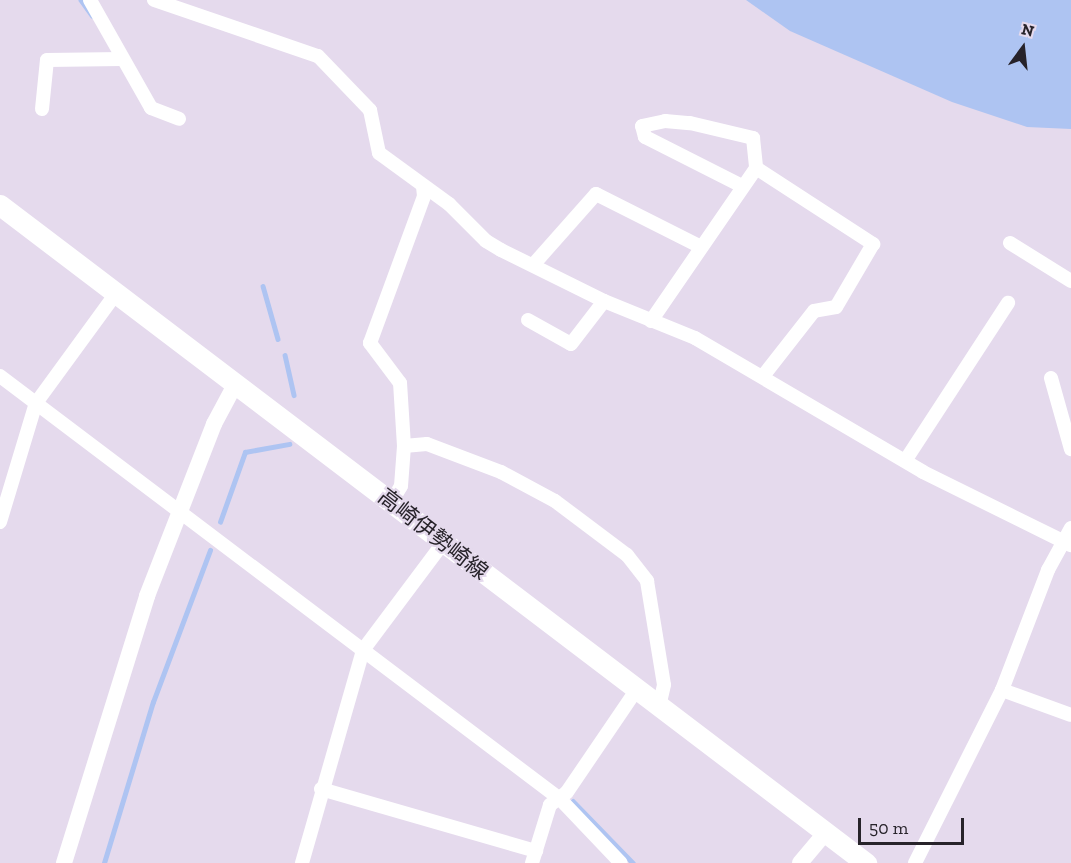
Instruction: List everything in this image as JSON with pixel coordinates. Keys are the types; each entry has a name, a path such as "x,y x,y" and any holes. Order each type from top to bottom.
{"main road":[{"name":"高崎伊勢崎線","path":"0,205 866,863"}],"street":[{"path":"90,0 151,108 179,119"},
{"path":"153,0 318,56 370,110 379,153 448,204 486,241 604,301 695,338 905,461 1068,543"},
{"path":"42,109 47,60 122,59"},
{"path":"651,321 699,246 756,168 753,138 690,123 665,121 642,126 645,137 742,186"},
{"path":"756,168 873,244 836,307 814,311 763,376"},
{"path":"392,501 401,486 404,446 400,383 369,343 424,196 423,186"},
{"path":"533,265 596,194 699,246"},
{"path":"1010,243 1071,281"},
{"path":"0,522 36,402 117,292"},
{"path":"528,320 571,344 604,301"},
{"path":"905,461 1008,303"},
{"path":"0,376 560,799 621,863"},
{"path":"1051,378 1071,449"},
{"path":"64,863 135,632 214,424 236,383"},
{"path":"404,446 427,444 501,472 555,501 627,555 647,581 664,685 659,706"},
{"path":"915,863 1002,690 1048,570 1068,543 1071,528"},
{"path":"302,863 321,789 363,650 443,543"},
{"path":"321,789 534,857 550,806 560,799 637,689"},
{"path":"1002,690 1071,715"},
{"path":"801,863 826,832"}],"water":[{"path":"746,0 1071,0 1071,129 1027,127 952,102 790,31"}],"waterway":[{"path":"81,0 92,15"},
{"path":"263,286 278,339"},
{"path":"285,355 294,395"},
{"path":"220,522 245,452 289,444"},
{"path":"104,863 153,702 210,550"},
{"path":"573,801 633,863"}]}
